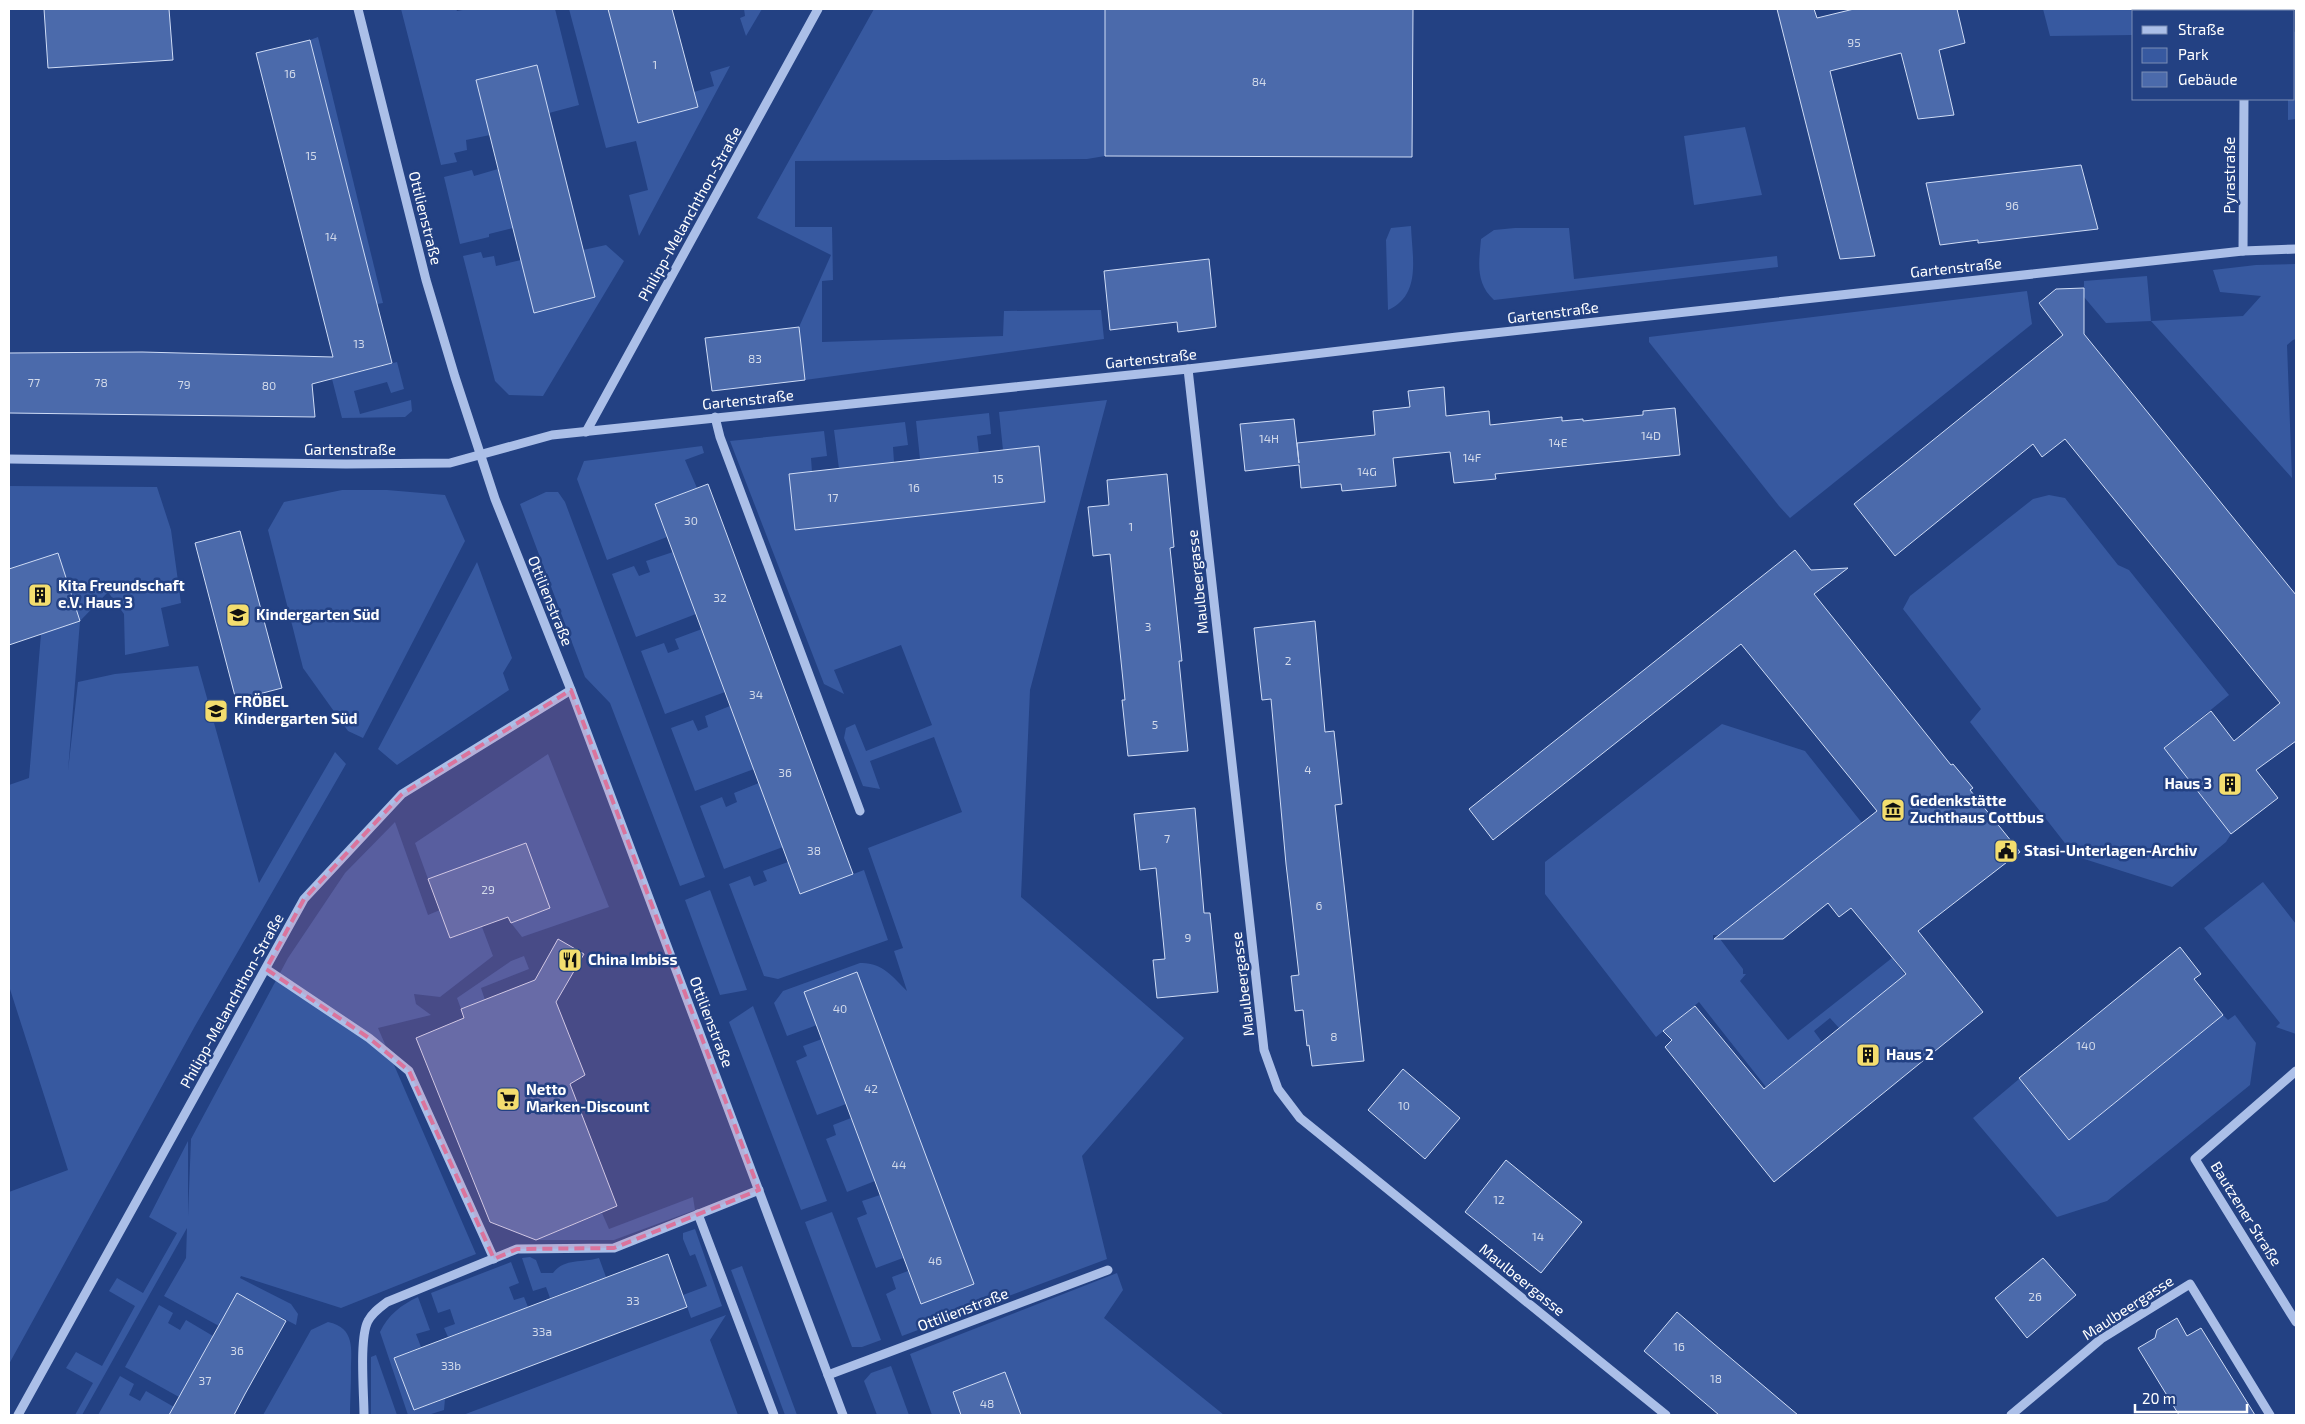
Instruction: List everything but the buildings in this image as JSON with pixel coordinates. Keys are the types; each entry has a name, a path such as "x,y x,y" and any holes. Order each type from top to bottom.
{"street":[{"name":"Ottilienstraße","path":"358,9 426,280 495,499 571,690 843,1415"},
{"name":"Philipp-Melanchthon-Straße","path":"586,432 818,9"},
{"name":"Pyrastraße","path":"2243,251 2244,100"},
{"name":"Gartenstraße","path":"9,459 450,464 552,435 1188,369 1457,337 2243,251 2296,250"},
{"name":"Maulbeergasse","path":"1188,369 1264,1050 1278,1089 1300,1118 1666,1415"},
{"path":"715,417 720,437 860,811"},
{"name":"Philipp-Melanchthon-Straße","path":"18,1415 304,899 402,794 571,690"},
{"path":"266,969 369,1038 409,1072 494,1260"},
{"name":"Bautzener Straße","path":"2296,1071 2195,1159 2296,1322"},
{"path":"364,1415 364,1343 367,1323 373,1313 387,1302 518,1249 614,1248 759,1190"},
{"path":"698,1214 774,1415"},
{"name":"Ottilienstraße","path":"828,1374 1108,1270"},
{"name":"Maulbeergasse","path":"2011,1415 2101,1339 2190,1284 2270,1415"}],"highlighted area":[{"path":"571,690 759,1190 614,1248 517,1249 494,1259 409,1071 369,1038 266,969 304,899 402,794"}],"green space":[{"path":"401,9 456,9 457,11 468,9 555,9 579,105 549,113 537,65 476,80 490,135 466,140 467,150 454,153 457,162 441,165"},
{"path":"569,9 608,9 638,123 698,107 694,92 714,86 710,72 730,66 639,236 629,195 648,190 636,141 606,148"},
{"path":"744,9 762,9 746,36 740,18 745,16"},
{"path":"874,9 1105,9 1105,156 1087,159 795,161 795,227 832,227 833,280 822,281 822,342 1003,336 1004,311 1101,310 1104,339 805,380 799,327 831,255 757,218"},
{"path":"2043,9 2200,9 2132,10 2132,35 2050,36"},
{"path":"2295,32 2296,119 2288,120 2288,100 2295,100"},
{"path":"318,37 383,303 377,304 310,40"},
{"path":"1745,127 1762,195 1694,205 1684,136"},
{"path":"498,169 513,228 489,234 489,237 460,244 444,177 472,170 474,176"},
{"path":"1411,226 1413,274 1410,285 1406,295 1399,303 1388,310 1386,240 1391,228"},
{"path":"1569,228 1574,279 1777,256 1778,267 1494,300 1484,287 1481,279 1479,264 1481,239 1494,230"},
{"path":"606,245 624,261 543,396 509,395 495,381 463,256 481,252 483,258 494,256 496,266 521,260 534,312 595,297 583,250"},
{"path":"2296,264 2296,339 2287,345 2292,478 2151,321 2243,316 2261,296 2220,292 2213,270 2256,265"},
{"path":"2147,276 2151,321 2106,323 2084,297 2084,281"},
{"path":"2027,291 2032,324 1790,518 1649,342 1649,337"},
{"path":"397,362 404,389 391,393 387,382 354,391 360,414 411,400 412,411 405,417 342,418 332,379"},
{"path":"1107,400 1030,690 1021,897 1184,1038 1082,1156 1107,1259 902,1336 886,1294 896,1289 892,1277 908,1271 921,1304 857,972 804,992 817,1025 787,1036 774,1003 783,991 860,963 868,963 881,968 907,991 894,951 903,948 868,848 962,812 934,737 870,761 880,789 863,786 844,738 846,728 855,724 866,751 932,725 901,645 834,670 844,694 824,684 730,441 824,431 827,456 811,458 812,472 789,475 796,530 1045,502 1039,446 1003,450 999,412"},
{"path":"989,413 991,434 977,436 979,453 920,459 916,421"},
{"path":"905,422 908,445 893,447 894,462 839,469 834,430"},
{"path":"702,446 704,453 685,460 697,488 655,504 667,537 607,560 577,479 584,461"},
{"path":"9,486 157,487 171,530 181,603 161,608 169,646 125,655 124,614 108,592 80,621 68,771 78,682 115,674 198,666 259,883 335,752 346,764 195,1026 9,1364 9,1192 68,1170 9,986 9,785 29,778 41,634 79,621 58,553 9,569"},
{"path":"342,490 387,490 445,495 465,541 363,738 348,731 303,668 268,530 284,502"},
{"path":"546,492 558,492 565,502 705,877 680,886 610,703 585,677 520,504"},
{"path":"2049,495 2065,498 2118,565 2129,570 2229,695 2164,748 2231,834 2226,842 2172,887 2075,856 1970,722 1981,709 1903,609 1910,596 2033,499"},
{"path":"673,552 696,614 636,637 612,574 634,566 639,576 650,572 646,561"},
{"path":"477,562 512,658 503,673 509,690 397,765 378,749"},
{"path":"702,629 725,692 665,714 641,651 664,643 668,653 679,649 675,639"},
{"path":"730,706 754,769 695,791 671,728 693,720 698,731 708,727 705,716"},
{"path":"1722,724 1805,751 1862,823 1720,935 1713,935 1713,939 1720,939 1743,969 1743,974 1746,974 1740,981 1788,1040 1892,958 1905,975 1839,1028 1830,1018 1814,1031 1822,1042 1766,1087 1699,1002 1656,1037 1545,894 1545,862"},
{"path":"548,754 609,907 522,937 511,923 549,908 428,879 415,843"},
{"path":"759,783 783,847 724,869 700,806 722,797 726,807 737,802 734,793"},
{"path":"395,822 428,915 440,910 450,938 482,927 493,956 440,997 414,994 416,1004 431,1015 378,1028 476,1254 341,1308 241,1276 240,1278 291,1304 298,1314 296,1325 237,1294 219,1326 164,1296 186,1258 187,1228 82,1415 75,1415 93,1383 66,1368 76,1352 102,1366 135,1306 109,1291 117,1278 143,1293 177,1233 149,1217 188,1141 188,1216 191,1139 288,958 345,873"},
{"path":"788,862 800,894 864,870 888,940 778,979 764,976 729,884 750,876 754,886 767,881 763,871"},
{"path":"2263,882 2296,924 2296,1034 2276,1027 2280,1023 2204,928"},
{"path":"710,890 747,990 720,995 685,900"},
{"path":"524,956 529,969 481,988 485,1000 461,1009 457,998 511,961"},
{"path":"753,1006 827,1201 801,1210 729,1022"},
{"path":"2223,1015 2228,1020 2235,1015 2256,1043 2250,1085 2107,1201 2057,1217 1973,1118 2019,1079 2069,1140"},
{"path":"822,1039 846,1104 817,1115 796,1061 807,1056 803,1046"},
{"path":"851,1118 875,1181 847,1192 826,1139 836,1135 833,1125"},
{"path":"880,1195 903,1258 876,1268 857,1218 867,1214 862,1201"},
{"path":"693,1197 695,1210 614,1240 536,1240 602,1213 609,1229"},
{"path":"832,1212 881,1340 862,1347 852,1347 805,1222"},
{"path":"695,1229 722,1306 691,1318 683,1295 707,1286 695,1254 690,1256 683,1239 683,1233"},
{"path":"530,1257 536,1260 541,1273 553,1273 557,1268 568,1263 599,1258 606,1277 550,1298 546,1287 533,1291 522,1258"},
{"path":"511,1262 519,1283 509,1287 514,1300 524,1297 528,1307 448,1337 444,1328 455,1324 450,1309 438,1313 431,1293"},
{"path":"742,1266 797,1415 785,1415 731,1270"},
{"path":"1117,1273 1123,1290 1104,1318 1224,1415 1021,1415 1005,1372 953,1392 961,1415 932,1415 910,1354"},
{"path":"418,1297 430,1330 416,1334 421,1347 394,1358 414,1410 445,1399 444,1410 428,1415 408,1415 380,1332 387,1320 396,1311"},
{"path":"159,1305 173,1313 168,1323 180,1330 186,1320 213,1336 179,1397 125,1367"},
{"path":"726,1315 710,1340 738,1415 463,1415"},
{"path":"328,1322 343,1329 350,1341 350,1415 263,1415 311,1330"},
{"path":"376,1355 397,1415 371,1415 371,1357"},
{"path":"891,1366 909,1415 877,1415 864,1381 871,1373"},
{"path":"120,1376 134,1384 129,1395 140,1401 146,1391 174,1407 170,1415 98,1415"}],"place":[{"name":"Kita Freundschaft e.V. Haus 3","path":"40,595"},
{"name":"Kindergarten Süd","path":"238,615"},
{"name":"FRÖBEL Kindergarten Süd","path":"216,711"},
{"name":"Haus 3","path":"2230,784"},
{"name":"Gedenkstätte Zuchthaus Cottbus","path":"1893,810"},
{"name":"Stasi-Unterlagen-Archiv","path":"2006,851"},
{"name":"China Imbiss","path":"570,960"},
{"name":"Haus 2","path":"1868,1055"},
{"name":"Netto Marken-Discount","path":"508,1099"}]}
